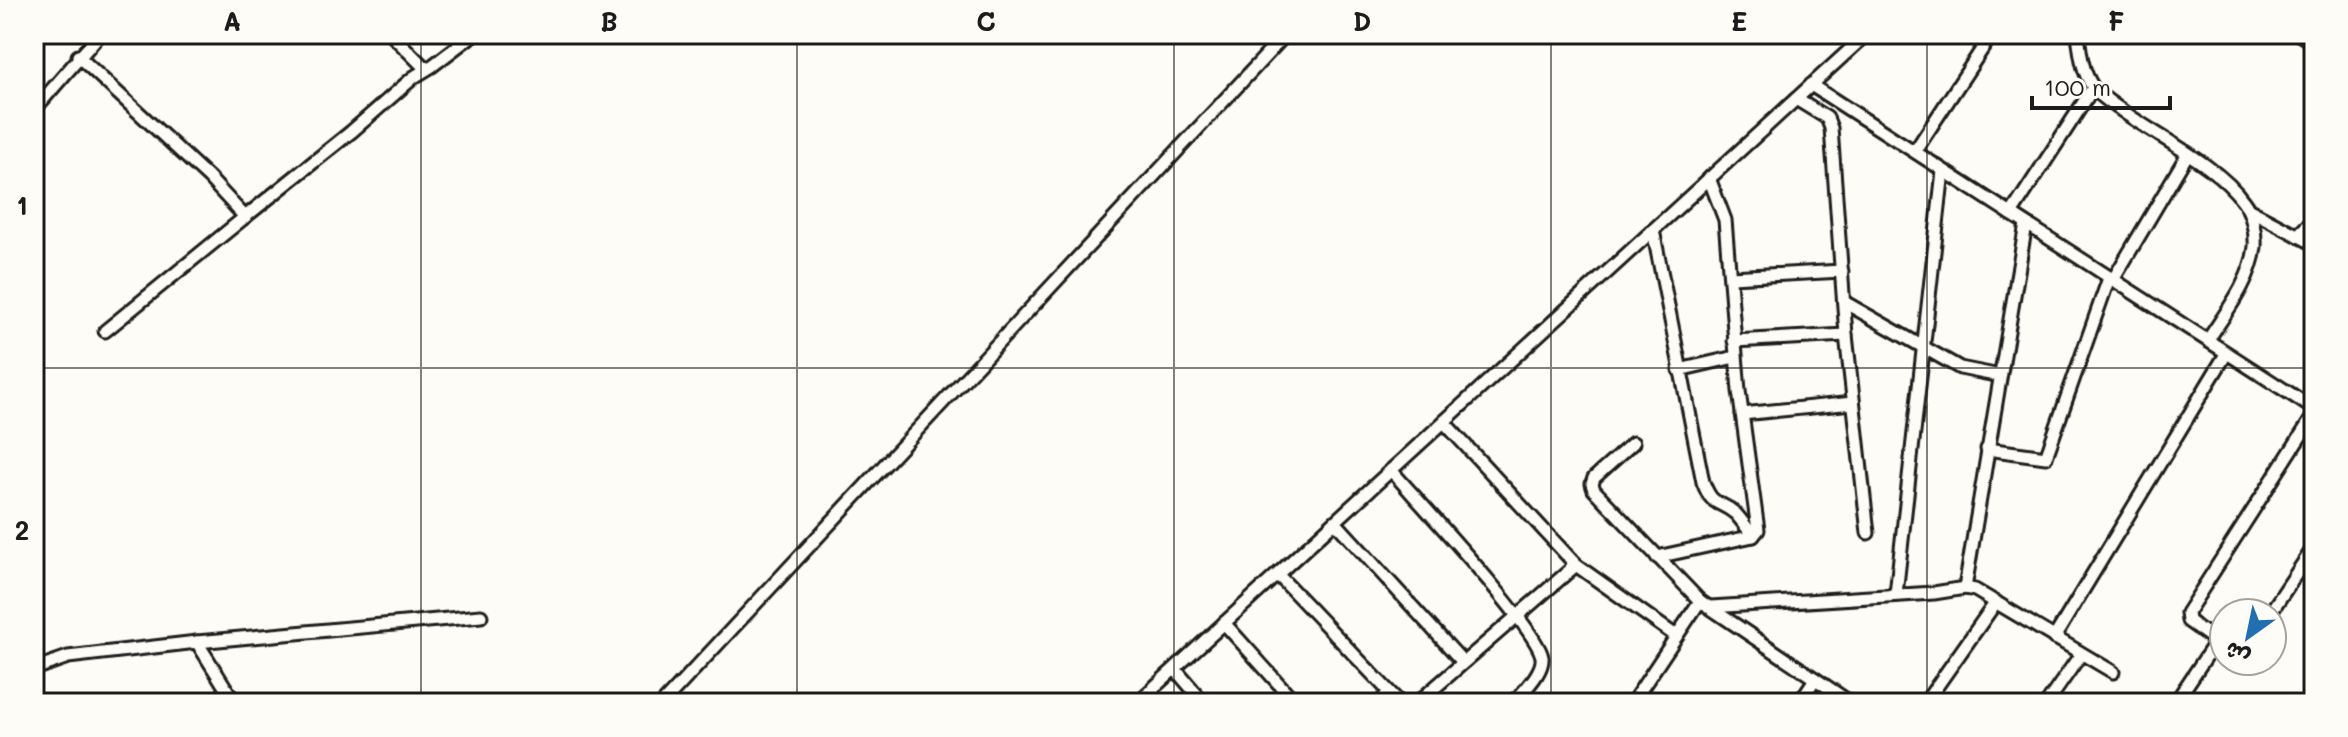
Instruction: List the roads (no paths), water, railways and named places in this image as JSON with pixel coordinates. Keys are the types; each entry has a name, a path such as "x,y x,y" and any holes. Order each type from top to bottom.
{"street":[{"path":"34,110 100,34"},
{"path":"391,34 426,69"},
{"path":"105,331 426,69 474,34"},
{"path":"663,703 1286,34"},
{"path":"1137,703 1867,34"},
{"path":"1915,151 1992,34"},
{"path":"2078,34 2081,57 2093,88 2223,181 2248,209 2314,244"},
{"path":"2299,34 2314,44"},
{"path":"78,56 209,178 245,217"},
{"path":"1811,85 2208,340 2314,412 2187,613 2188,621 2215,643 2175,703"},
{"path":"2011,214 2093,88"},
{"path":"1796,99 1827,118 1831,128 1846,335 1868,533"},
{"path":"1987,449 2046,457 2111,279 2187,155"},
{"path":"1896,594 1943,171"},
{"path":"1657,557 1753,536 1758,530 1735,357 1725,220 1709,178"},
{"path":"2208,340 2238,292 2252,259 2255,245 2248,209"},
{"path":"2299,234 2314,219"},
{"path":"1965,588 2026,224"},
{"path":"1653,230 1703,482 1708,497 1736,515 1753,536"},
{"path":"1731,277 1842,271"},
{"path":"1844,302 1960,368 2000,376"},
{"path":"1734,341 1846,335"},
{"path":"2054,638 2226,354"},
{"path":"1679,370 1735,357"},
{"path":"1742,414 1853,403"},
{"path":"1444,422 1576,565 1676,636"},
{"path":"1633,443 1594,478 1594,490 1706,604 1851,703"},
{"path":"1391,470 1517,615 1542,659 1541,667 1514,703"},
{"path":"1335,522 1462,661"},
{"path":"2281,597 2314,547"},
{"path":"1417,703 1576,565"},
{"path":"1278,575 1400,703"},
{"path":"1632,703 1676,636 1706,604 1934,593 1965,588 1975,590 2113,672"},
{"path":"1925,703 1996,602"},
{"path":"34,669 68,657 481,616"},
{"path":"1224,623 1296,703"},
{"path":"197,642 235,703"},
{"path":"2047,703 2081,654"},
{"path":"1175,669 1204,703"},
{"path":"1799,703 1815,679"},
{"path":"1380,703 1388,693"}]}
